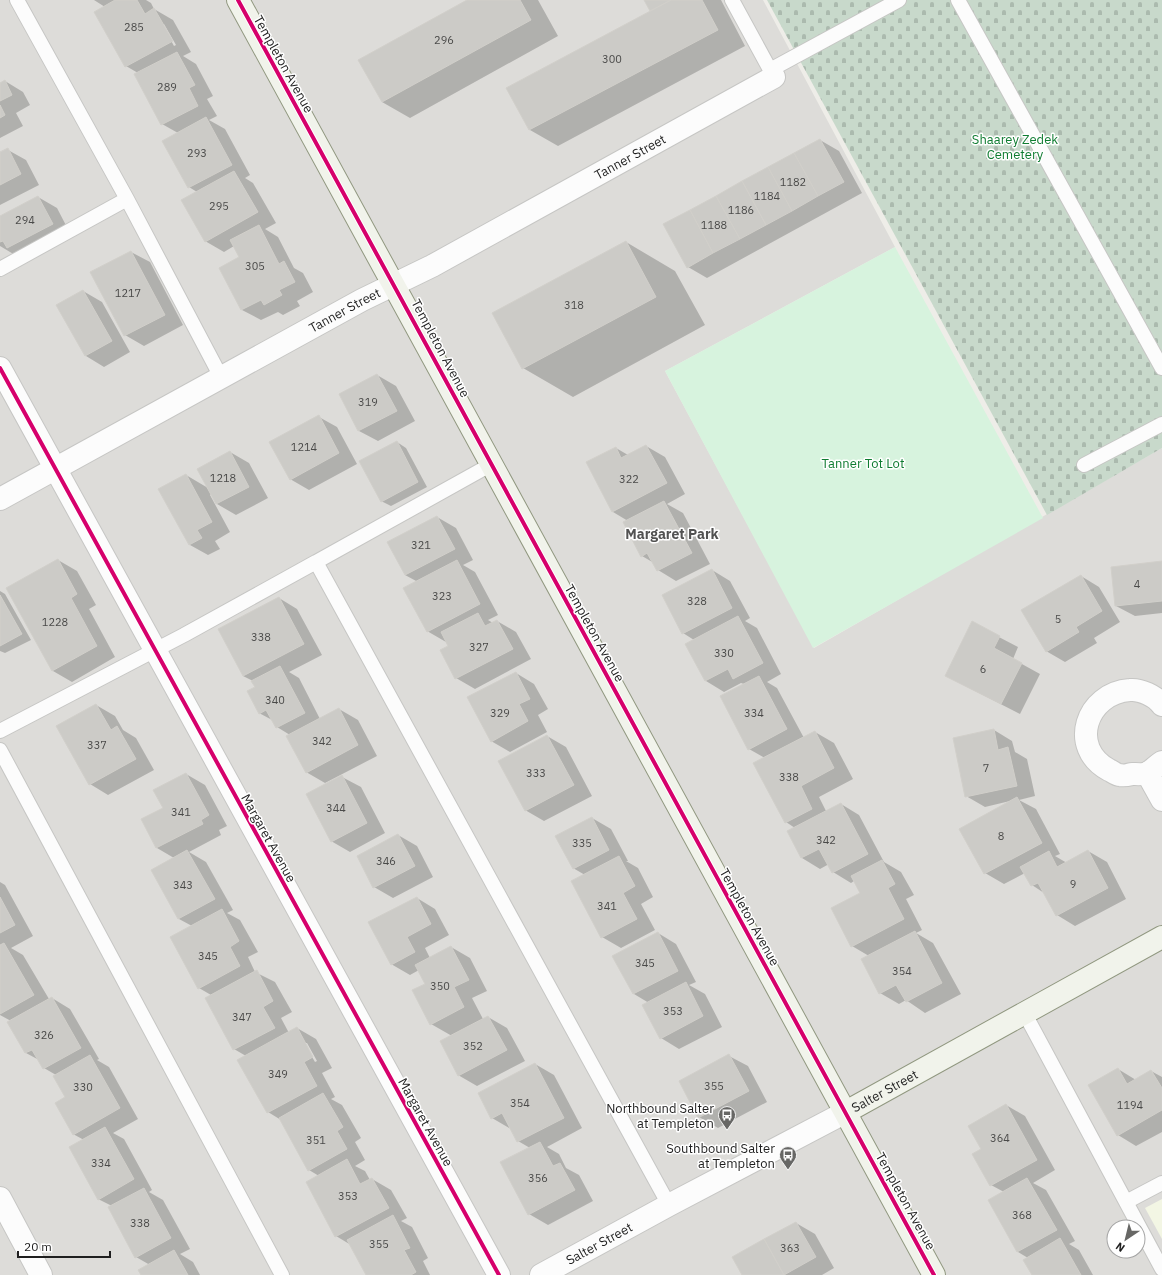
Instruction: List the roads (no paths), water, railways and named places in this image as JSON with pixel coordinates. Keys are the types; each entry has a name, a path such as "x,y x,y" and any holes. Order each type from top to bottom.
{"street":[{"name":"Templeton Avenue","path":"238,0 394,283 934,1275"},
{"name":"Tanner Street","path":"0,499 394,283 432,266 772,73"},
{"name":"Margaret Avenue","path":"0,368 499,1275"},
{"path":"1162,705 1146,693 1134,690 1118,691 1104,698 1095,707 1088,721 1086,734 1089,748 1100,765 1119,775 1154,768 1162,800"},
{"name":"Salter Street","path":"541,1275 669,1205 846,1112 1026,1014 1162,937"},
{"path":"0,1198 41,1275"}],"lane":[{"path":"17,0 127,199 221,377"},
{"path":"732,0 772,73 899,0"},
{"path":"958,0 1162,368"},
{"path":"0,269 127,199"},
{"path":"1084,465 1162,424"},
{"path":"0,731 154,650 492,464"},
{"path":"316,562 669,1205"},
{"path":"0,750 282,1275"},
{"path":"1026,1014 1162,1269"},
{"path":"1126,1202 1162,1183"}],"place":[{"name":"Northbound Salter at Templeton","path":"727,1130"},
{"name":"Southbound Salter at Templeton","path":"788,1170"}],"district":[{"name":"Margaret Park","path":"672,534"}],"park label":[{"name":"Shaarey Zedek Cemetery","path":"1015,146"},
{"name":"Tanner Tot Lot","path":"863,463"}]}
